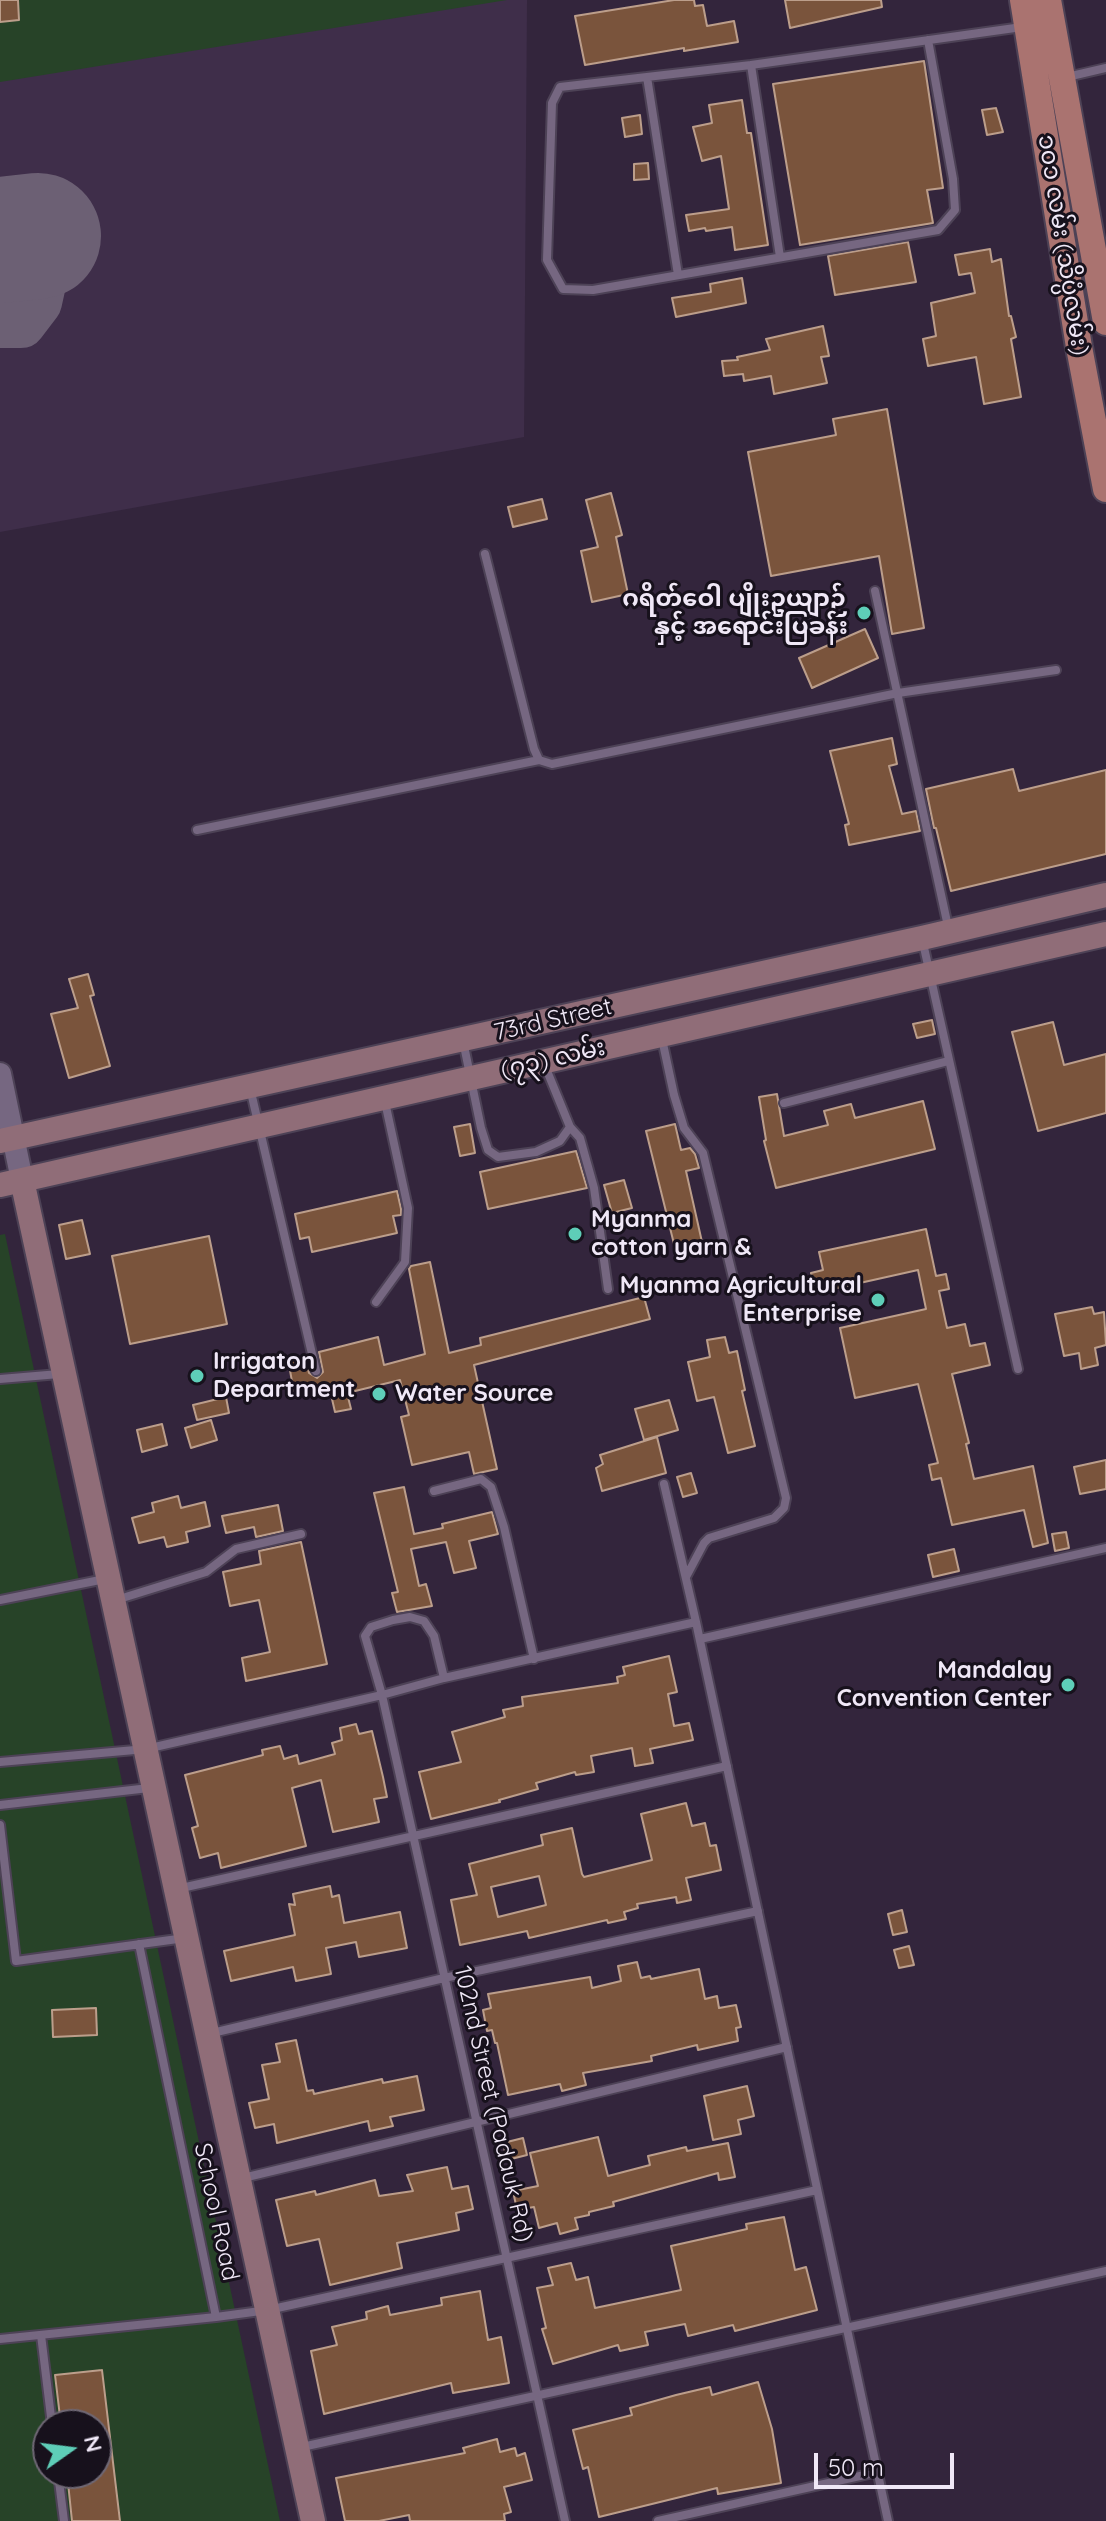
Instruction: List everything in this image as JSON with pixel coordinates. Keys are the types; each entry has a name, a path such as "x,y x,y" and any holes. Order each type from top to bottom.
{"main road":[{"name":"၁၀၁ လမ်း (သိပ္ပံလမ်း)","path":"1048,0 1106,322"},
{"name":"၁၀၁ လမ်း (သိပ္ပံလမ်း)","path":"1025,13 1079,347 1106,489"},
{"name":"73rd Street","path":"7,1140 1106,895"},
{"name":"(၇၃) လမ်း","path":"11,1183 1106,934"},
{"path":"11,1183 64,1373 313,2521"}],"street":[{"path":"0,1074 11,1183"}],"lane":[{"path":"928,40 953,179 955,210 938,230 593,290 563,289 547,260 552,103 560,87 928,40 1025,13"},
{"path":"751,65 780,257"},
{"path":"1062,78 1106,68"},
{"path":"647,77 678,275"},
{"path":"485,554 539,760"},
{"path":"875,591 949,931"},
{"path":"197,830 539,760 552,764 898,693 1056,670"},
{"path":"922,938 1018,1369"},
{"path":"661,1034 684,1128 703,1153 786,1498 784,1508 774,1518 709,1538 686,1577"},
{"path":"463,1040 488,1150 498,1157 536,1152 560,1141 570,1127"},
{"path":"543,1061 570,1127 580,1138 594,1188 608,1289"},
{"path":"784,1103 948,1061"},
{"path":"250,1087 316,1371"},
{"path":"376,1302 405,1262 408,1208 385,1097"},
{"path":"0,1379 64,1373"},
{"path":"434,1491 481,1479 491,1487 504,1527 534,1659"},
{"path":"664,1484 700,1639 888,2521"},
{"path":"0,1600 111,1590 206,1572 236,1549 301,1534"},
{"path":"700,1639 1106,1548"},
{"name":"102nd Street (Padauk Rd)","path":"444,1678 434,1636 424,1621 410,1617 393,1620 371,1627 365,1636 382,1695 565,2521"},
{"path":"0,1762 146,1749 696,1622"},
{"path":"176,1889 727,1766"},
{"path":"0,1805 154,1788"},
{"path":"0,1825 16,1961 187,1937"},
{"path":"208,2034 444,1978 758,1911"},
{"name":"School Road","path":"0,2339 216,2317 139,1944"},
{"path":"239,2179 787,2047"},
{"path":"216,2317 268,2310 817,2190"},
{"path":"298,2448 1106,2271"},
{"path":"41,2335 50,2409"},
{"path":"658,2521 878,2472"},
{"path":"60,2489 64,2521"}],"shaded area":[{"path":"438,0 527,0 524,437 0,532 0,55"}],"green space":[{"path":"0,0 507,0 0,82"},
{"path":"5,1234 280,2521 0,2521 0,1235"}],"building":[{"path":"0,0 18,0 19,20 0,22"},
{"path":"674,0 694,0 695,6 703,5 707,26 734,21 738,42 585,65 575,16"},
{"path":"785,0 881,0 882,7 790,28"},
{"path":"924,61 943,188 927,190 933,223 800,245 773,84"},
{"path":"742,100 747,133 751,133 768,245 735,250 732,227 689,231 686,215 729,209 721,156 702,161 693,127 712,123 709,105"},
{"path":"996,108 1003,132 987,135 982,110"},
{"path":"640,115 642,134 625,137 622,118"},
{"path":"648,163 649,179 634,180 634,164"},
{"path":"908,242 916,282 835,295 828,256"},
{"path":"990,249 992,262 1001,259 1009,316 1016,337 1011,339 1021,397 984,404 976,357 928,366 923,339 936,336 931,303 975,293 971,273 959,275 955,255"},
{"path":"742,278 746,303 676,317 672,298 711,292 710,284"},
{"path":"823,326 829,356 821,357 827,383 774,394 771,376 744,381 743,374 724,376 722,361 738,360 737,357 770,350 766,339"},
{"path":"887,409 924,628 892,634 879,556 771,576 748,452 836,435 833,419"},
{"path":"611,493 622,535 616,537 628,594 592,602 581,551 598,547 586,500"},
{"path":"542,499 547,519 513,527 508,507"},
{"path":"865,629 878,658 812,688 799,658"},
{"path":"892,738 897,764 889,766 902,814 916,811 920,831 849,845 845,825 849,824 830,751"},
{"path":"1013,769 1019,791 1106,770 1106,854 951,891 926,789"},
{"path":"88,974 94,995 90,996 110,1066 69,1078 51,1014 78,1008 69,979"},
{"path":"932,1020 935,1034 917,1038 913,1024"},
{"path":"1053,1022 1064,1065 1106,1054 1106,1113 1038,1131 1012,1032"},
{"path":"777,1094 784,1136 828,1125 824,1111 851,1104 855,1118 923,1101 935,1149 776,1188 764,1141 759,1097"},
{"path":"470,1124 475,1153 460,1156 454,1127"},
{"path":"675,1124 681,1150 690,1148 699,1168 686,1171 702,1242 675,1248 646,1131"},
{"path":"576,1151 587,1188 488,1209 480,1172"},
{"path":"624,1180 632,1208 612,1213 604,1185"},
{"path":"397,1191 401,1215 393,1216 397,1233 312,1252 309,1237 300,1239 295,1214"},
{"path":"82,1220 90,1254 66,1259 59,1225"},
{"path":"926,1229 936,1276 946,1274 949,1289 939,1291 947,1328 965,1324 970,1346 985,1343 990,1365 952,1374 969,1443 966,1444 974,1479 1033,1466 1048,1543 1033,1547 1024,1510 952,1525 941,1478 932,1480 929,1465 938,1463 918,1384 855,1398 840,1328 926,1309 918,1270 815,1293 811,1273 823,1270 819,1252"},
{"path":"209,1236 227,1324 130,1344 112,1256"},
{"path":"430,1262 449,1353 481,1345 480,1338 644,1297 650,1319 474,1365 497,1469 474,1474 469,1452 412,1465 401,1417 409,1415 400,1380 347,1393 351,1409 335,1412 329,1386 294,1393 288,1359 305,1356 309,1373 317,1378 323,1372 319,1352 378,1337 384,1365 425,1354 409,1269"},
{"path":"1092,1307 1094,1314 1104,1312 1106,1345 1095,1348 1098,1365 1081,1369 1079,1353 1064,1356 1055,1314"},
{"path":"725,1337 729,1353 737,1351 745,1390 742,1391 755,1446 728,1453 714,1397 697,1401 688,1362 710,1357 707,1340"},
{"path":"226,1397 229,1413 197,1420 193,1405"},
{"path":"669,1400 678,1430 644,1440 635,1409"},
{"path":"211,1420 217,1440 191,1448 185,1428"},
{"path":"162,1424 167,1445 142,1452 137,1430"},
{"path":"657,1437 666,1473 602,1491 596,1468 603,1464 600,1455"},
{"path":"1106,1460 1106,1489 1080,1494 1074,1467"},
{"path":"691,1473 697,1493 683,1497 677,1477"},
{"path":"404,1487 414,1534 492,1512 498,1534 469,1541 476,1568 454,1573 446,1542 411,1549 419,1586 426,1584 432,1606 397,1612 392,1593 398,1592 374,1493"},
{"path":"178,1496 181,1508 205,1502 210,1526 186,1532 188,1542 167,1547 164,1537 139,1543 132,1518 154,1512 152,1503"},
{"path":"278,1505 283,1531 256,1537 254,1527 226,1533 222,1516"},
{"path":"1066,1532 1069,1548 1055,1551 1052,1534"},
{"path":"301,1542 327,1664 246,1681 242,1658 270,1652 259,1600 230,1606 223,1572 261,1564 259,1551"},
{"path":"954,1549 959,1571 933,1577 928,1555"},
{"path":"669,1656 677,1692 668,1694 674,1726 689,1723 693,1740 650,1749 653,1763 635,1766 632,1748 591,1756 594,1772 576,1775 575,1772 536,1783 538,1789 431,1819 419,1772 461,1762 452,1732 505,1717 503,1710 523,1706 522,1697 618,1683 617,1677 625,1675 623,1667"},
{"path":"356,1724 359,1734 372,1731 383,1777 387,1797 374,1799 379,1822 333,1832 321,1780 292,1788 306,1846 221,1868 218,1853 200,1858 192,1828 198,1826 185,1775 263,1755 262,1750 280,1746 284,1759 297,1755 299,1764 335,1754 332,1743 342,1740 340,1728"},
{"path":"686,1803 692,1826 705,1823 710,1846 716,1845 721,1870 686,1878 691,1900 677,1903 676,1897 637,1904 638,1908 624,1912 626,1919 608,1923 607,1920 529,1938 527,1931 460,1945 451,1900 477,1895 469,1864 543,1845 541,1835 572,1828 584,1877 652,1860 641,1814","holes":["539,1876 546,1905 498,1917 491,1887"]},
{"path":"330,1886 332,1897 339,1895 344,1923 400,1912 407,1948 359,1957 356,1942 326,1948 331,1974 296,1981 293,1967 231,1981 224,1951 295,1935 289,1904 295,1905 293,1894"},
{"path":"902,1910 907,1932 893,1935 888,1914"},
{"path":"909,1946 914,1965 899,1968 894,1950"},
{"path":"637,1962 641,1978 650,1976 651,1979 699,1969 705,1999 717,1996 719,2008 736,2005 741,2027 736,2028 738,2041 698,2050 697,2045 651,2056 652,2061 583,2073 586,2085 562,2091 560,2084 508,2095 497,2043 492,2030 487,2031 483,2010 491,2008 488,1994 590,1977 592,1988 621,1981 618,1966"},
{"path":"96,2008 97,2035 53,2037 52,2010"},
{"path":"296,2040 307,2091 313,2090 314,2094 382,2079 383,2083 417,2076 424,2110 390,2117 393,2126 370,2131 368,2121 277,2143 274,2124 255,2128 249,2103 269,2099 262,2065 280,2062 276,2044"},
{"path":"747,2086 754,2116 738,2120 741,2134 713,2140 704,2096"},
{"path":"598,2137 608,2176 650,2165 648,2156 686,2147 687,2151 728,2143 735,2177 719,2180 718,2173 613,2202 614,2206 575,2218 578,2229 560,2234 557,2223 539,2228 534,2207 517,2210 513,2191 538,2186 530,2153"},
{"path":"523,2138 527,2155 507,2160 503,2143"},
{"path":"447,2167 452,2189 468,2186 473,2209 456,2213 459,2230 397,2243 402,2268 330,2285 319,2239 287,2246 276,2200 315,2191 316,2195 375,2180 379,2196 413,2191 407,2175"},
{"path":"784,2217 795,2270 806,2267 817,2310 735,2331 733,2325 688,2336 685,2324 645,2332 648,2345 620,2351 618,2345 553,2364 542,2329 546,2328 537,2288 553,2285 548,2268 571,2263 576,2280 588,2277 595,2308 681,2290 671,2246 747,2229 746,2224"},
{"path":"480,2291 488,2340 501,2337 509,2383 453,2393 451,2383 324,2414 311,2351 337,2345 332,2327 367,2319 366,2312 388,2306 390,2315 442,2305 441,2298"},
{"path":"102,2370 107,2409 59,2409 55,2375"},
{"path":"758,2382 772,2429 781,2483 718,2494 717,2488 599,2517 588,2467 583,2469 573,2430 632,2415 630,2408 676,2395 710,2387 712,2395"},
{"path":"497,2439 500,2452 515,2448 517,2456 525,2453 532,2480 504,2487 511,2512 504,2514 505,2521 410,2521 409,2515 379,2521 345,2521 336,2478 465,2453 463,2448"},
{"path":"112,2454 120,2521 72,2521 69,2489 112,2489"}],"taxiway":[{"path":"0,323 21,323 37,302 41,284 38,236"}],"runway":[{"path":"0,240 38,236"}],"place":[{"name":"ဂရိတ်ဝေါ ပျိုးဥယျာဉ် နှင့် အရောင်းပြခန်း","path":"864,613"},
{"name":"Myanma cotton yarn &","path":"575,1234"},
{"name":"Myanma Agricultural Enterprise","path":"878,1300"},
{"name":"Irrigaton Department","path":"197,1376"},
{"name":"Water Source","path":"379,1394"},
{"name":"Mandalay Convention Center","path":"1068,1685"}]}
